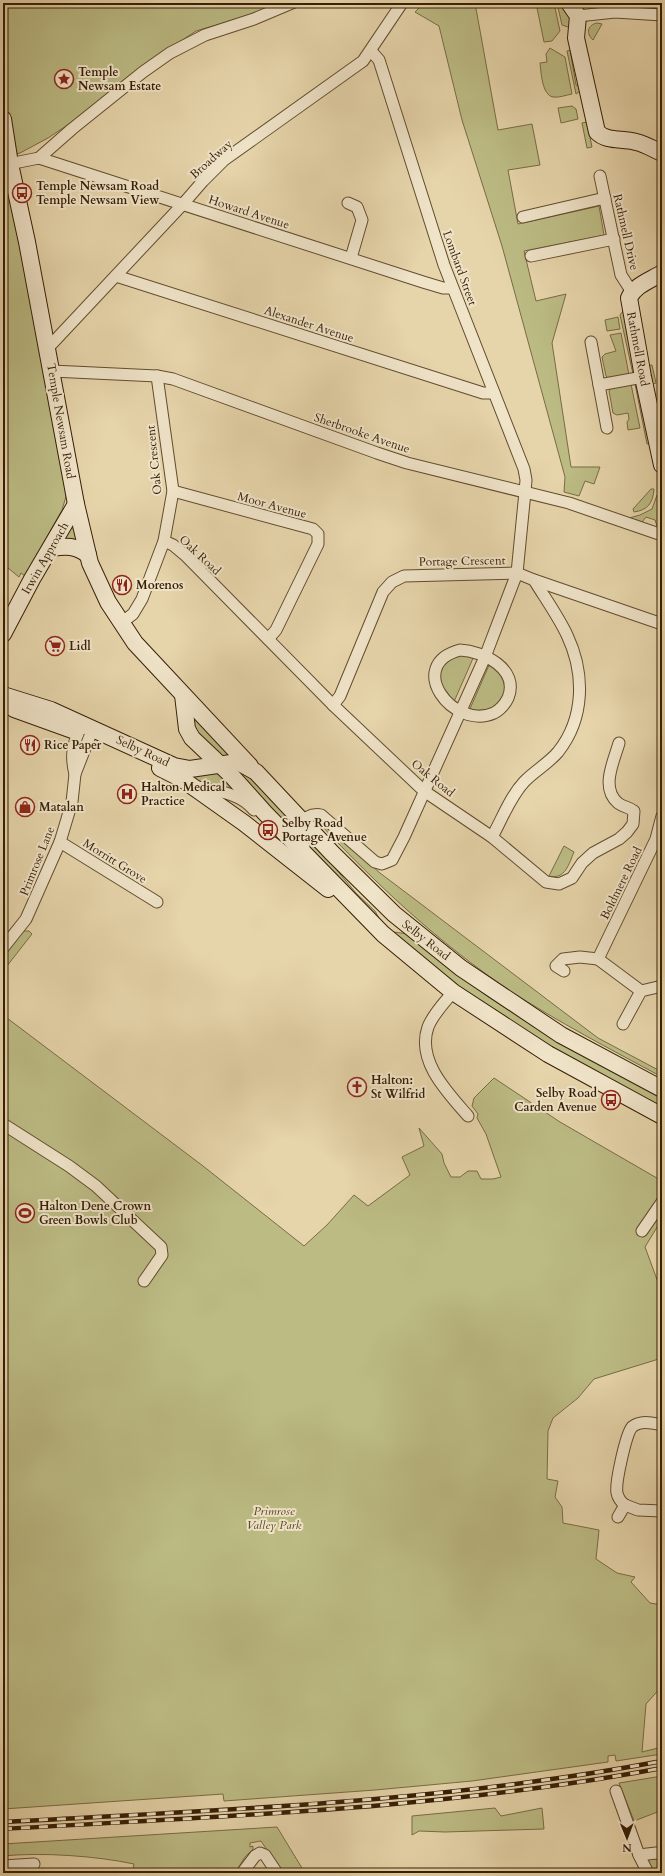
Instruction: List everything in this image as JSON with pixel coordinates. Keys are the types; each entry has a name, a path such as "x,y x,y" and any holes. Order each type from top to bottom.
{"street":[{"path":"6,164 39,158 72,129 143,72 170,53 205,35 254,19 292,3"},
{"name":"Broadway","path":"48,348 224,160 363,61 402,3"},
{"path":"662,15 574,9 576,38 597,132 605,138 623,139 636,142 662,153"},
{"name":"Lombard Street","path":"302,820 316,814 321,815 375,862 387,863 392,860 485,657 517,573 525,492 526,480 524,469 452,288 379,60 371,51"},
{"name":"Temple Newsam Road","path":"3,119 6,164 48,348 76,504 88,555 97,580 121,623 152,662 256,772"},
{"name":"Howard Avenue","path":"39,158 443,288 452,288"},
{"name":"Rathmell Drive","path":"600,176 622,275 632,292"},
{"path":"523,217 605,198"},
{"path":"348,203 357,207 362,220 351,258"},
{"path":"531,256 614,239"},
{"path":"632,292 662,273"},
{"name":"Alexander Avenue","path":"116,276 483,393 494,393"},
{"name":"Rathmell Road","path":"632,292 629,298 630,304 643,377 658,419 662,465"},
{"path":"591,342 607,428"},
{"name":"Sherbrooke Avenue","path":"52,371 157,376 174,379 400,460 569,503 662,535"},
{"name":"Oak Crescent","path":"121,623 133,614 139,606 164,540 173,491 157,376"},
{"path":"599,385 643,377"},
{"name":"Moor Avenue","path":"173,491 313,529 318,534 318,544 276,630 268,639"},
{"name":"Irwin Approach","path":"4,629 76,504"},
{"name":"Oak Road","path":"164,540 185,555 333,705 424,791 492,837 546,882 559,884 572,878 582,863 593,853 619,839 633,824 634,811 631,808 624,808 616,802 609,791 609,779 622,741"},
{"path":"51,548 69,546 82,550 88,555"},
{"name":"Portage Crescent","path":"333,705 340,696 383,592 392,582 411,575 517,573 662,624"},
{"path":"492,837 523,783 552,758 565,742 574,724 579,704 580,676 571,646 564,629 534,580"},
{"path":"460,650 468,650 496,663 507,674 510,689 509,696 500,709 494,713 474,715 460,712 443,699 438,692 435,685 436,669 445,656 460,650"},
{"name":"Selby Road","path":"3,695 51,710 86,730"},
{"path":"183,695 188,734 218,763"},
{"name":"Selby Road","path":"3,706 86,730 174,766 453,992 548,1054 662,1116"},
{"name":"Primrose Lane","path":"4,946 26,919 60,842 72,802 75,774 86,730"},
{"name":"Selby Road","path":"188,778 218,763 238,762 256,772 332,853 394,914 461,968 561,1035 662,1089"},
{"name":"Selby Road","path":"218,763 232,775 377,929"},
{"path":"232,775 245,802"},
{"path":"188,778 231,794 250,805 273,831 318,875 357,908"},
{"name":"Boldmere Road","path":"598,959 656,839 662,816"},
{"path":"302,820 297,826 298,838 320,869"},
{"name":"Morritt Grove","path":"60,842 157,902"},
{"path":"564,971 556,966 563,959 580,957 598,959 641,991"},
{"path":"623,1024 641,991 662,986"},
{"path":"453,992 428,1027 426,1045 430,1066 442,1087 468,1116"},
{"path":"3,1124 69,1166 96,1186 162,1247 162,1255 144,1281"},
{"path":"642,1231 662,1202"},
{"path":"662,1425 643,1423 637,1424 628,1433 616,1487 620,1500 625,1506 638,1510 662,1512"},
{"path":"618,1517 625,1506"},
{"path":"616,1791 639,1855 648,1873"},
{"path":"242,1873 260,1850 277,1873"},
{"path":"639,1855 656,1852 662,1854"},
{"path":"3,1866 34,1864"}],"green space":[{"name":"Temple Newsam Estate","path":"3,3 281,3 240,18 196,31 141,67 78,118 48,138 20,153 3,157"},
{"path":"424,3 475,3 498,130 532,124 540,165 508,170 518,224 599,206 604,235 524,251 536,301 566,294 552,343 571,467 600,467 594,484 585,481 579,496 564,492 565,477 502,246 462,120 439,26 415,12"},
{"path":"536,3 554,3 560,31 552,41 544,42"},
{"path":"557,3 563,3 573,13 572,24 568,27 562,25"},
{"path":"597,23 602,24 593,40 589,35 589,28"},
{"path":"550,48 565,57 572,94 553,97 546,92 544,88 540,63 547,62 546,54"},
{"path":"570,50 576,85 581,87 580,91 576,94 567,51"},
{"path":"572,106 576,109 578,119 561,123 558,108"},
{"path":"587,122 592,147 587,148 582,123"},
{"path":"3,171 6,173 67,493 62,510 25,576 21,573 19,577 3,564"},
{"path":"623,311 638,369 633,374 620,315"},
{"path":"618,317 620,329 607,331 605,320"},
{"path":"621,333 629,375 609,379 606,376 602,357 605,354 616,351 610,335"},
{"path":"652,365 656,383 650,385 646,366"},
{"path":"638,383 653,443 647,444 635,384"},
{"path":"631,384 640,428 628,430 628,413 617,415 613,413 609,391 612,387"},
{"path":"651,489 654,489 649,505 643,510 634,512 633,509"},
{"path":"657,495 662,501 662,529 657,526 655,520 646,517 642,522 629,518 640,515 652,509"},
{"path":"71,528 74,528 79,544 59,541"},
{"path":"458,654 474,656 453,704 442,694 440,674 443,666"},
{"path":"490,663 502,673 507,688 496,709 469,711"},
{"path":"192,715 229,755 219,758 195,732"},
{"path":"220,768 236,794 192,783 192,774"},
{"path":"231,768 253,778 293,823 293,830"},
{"path":"322,822 380,873 598,1038 662,1072 662,1077 546,1013 483,972 433,933 386,891 320,824"},
{"path":"302,834 309,837 356,893 375,911 379,918 377,919 351,896 303,839"},
{"path":"564,846 574,852 566,870 559,876 549,876"},
{"path":"24,931 29,931 32,934 3,971 3,958 19,934"},
{"path":"394,932 408,934 487,996 533,1026 662,1097 662,1110 567,1059 443,978 392,934"},
{"name":"Primrose Valley Park","path":"3,1015 203,1166 304,1246 327,1225 354,1195 368,1206 410,1175 402,1157 424,1146 419,1128 442,1154 444,1163 451,1177 460,1177 468,1171 477,1171 481,1179 501,1177 486,1134 477,1118 478,1114 472,1106 474,1098 494,1078 560,1122 662,1181 662,1219 645,1247 662,1293 662,1358 594,1379 578,1398 553,1418 548,1431 547,1479 558,1481 555,1497 562,1507 563,1523 599,1530 596,1559 617,1573 635,1577 631,1582 650,1603 662,1605 662,1686 646,1704 642,1752 662,1747 662,1754 616,1761 615,1755 608,1756 608,1762 472,1781 375,1790 224,1801 223,1794 3,1809"},
{"path":"662,1776 662,1807 660,1811 634,1821 619,1783"},
{"path":"495,1808 501,1816 542,1808 544,1829 445,1832 419,1831 412,1835 412,1816"},
{"path":"277,1827 305,1873 282,1873 261,1841 250,1843 250,1847 253,1846 253,1849 245,1857 235,1873 132,1873 134,1864 119,1861 34,1854 3,1856 3,1844"},
{"path":"662,1854 662,1873 648,1873 639,1855"}],"railway":[{"path":"3,1822 251,1808 416,1795 580,1775 662,1761"},
{"path":"3,1829 251,1815 416,1802 580,1782 662,1768"}],"place":[{"name":"Temple Newsam Estate","path":"64,79"},
{"name":"Temple Newsam Road Temple Newsam View","path":"22,193"},
{"name":"Morenos","path":"122,585"},
{"name":"Lidl","path":"55,646"},
{"name":"Rice Paper","path":"30,745"},
{"name":"Halton Medical Practice","path":"127,794"},
{"name":"Matalan","path":"25,807"},
{"name":"Selby Road Portage Avenue","path":"268,830"},
{"name":"Halton: St Wilfrid","path":"357,1087"},
{"name":"Selby Road Carden Avenue","path":"611,1100"},
{"name":"Halton Dene Crown Green Bowls Club","path":"25,1213"}]}
